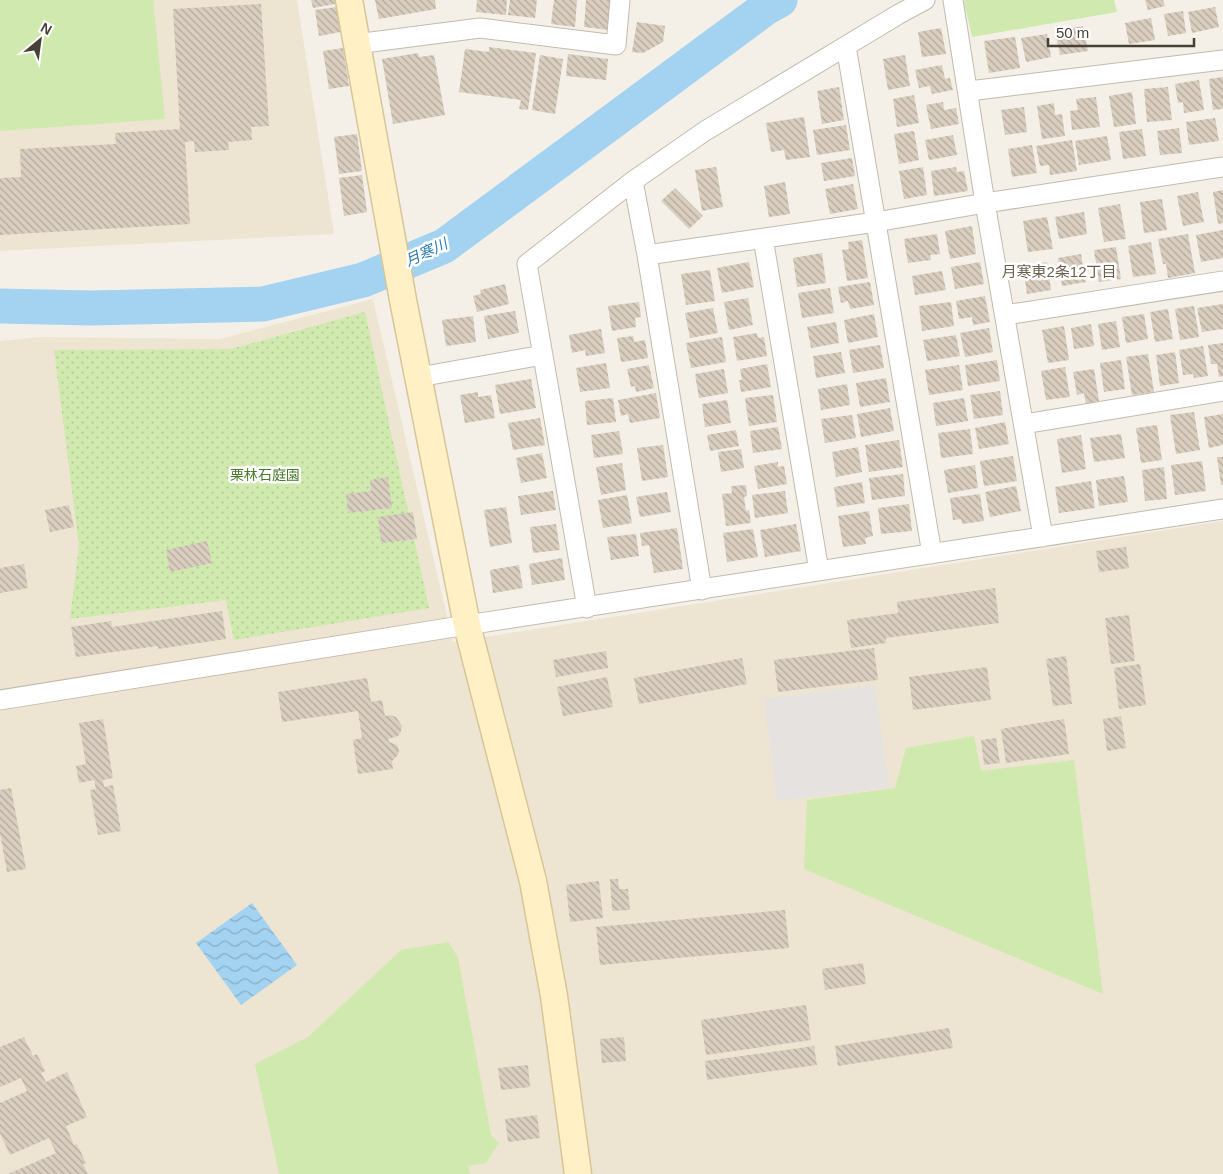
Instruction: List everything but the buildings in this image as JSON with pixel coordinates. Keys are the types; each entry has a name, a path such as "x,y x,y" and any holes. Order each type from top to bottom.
{"street":[{"path":"349,0 403,300 468,625 534,881 554,996 578,1174"},
{"path":"356,44 480,28 616,44 620,0"},
{"path":"587,608 526,264 633,181 705,131 925,0"},
{"path":"953,0 1043,536"},
{"path":"846,46 932,554"},
{"path":"969,91 1223,60"},
{"path":"647,254 876,222 986,203 1223,167"},
{"path":"633,181 647,254 702,590"},
{"path":"763,238 819,571"},
{"path":"1005,315 1223,281"},
{"path":"418,377 543,355"},
{"path":"1024,424 1223,391"},
{"path":"0,700 468,625 1223,509"}],"shaded area":[{"path":"0,0 297,0 334,234 0,251"},
{"path":"373,299 453,642 1223,521 1223,1174 0,1174 0,341 39,337 220,339"},
{"path":"875,685 889,787 777,801 764,699"}],"green space":[{"path":"0,0 153,0 165,119 0,131"},
{"path":"965,0 1114,0 1117,12 972,37"},
{"name":"栗林石庭園","path":"365,312 429,608 234,640 226,600 70,619 79,545 54,350 231,349"},
{"path":"974,736 981,771 1074,760 1103,994 804,869 807,800 895,788 906,748"},
{"path":"449,942 458,958 491,1135 499,1143 486,1163 468,1166 470,1174 279,1174 255,1064 308,1037 401,950"}],"water":[{"path":"252,903 297,965 241,1005 196,943"}],"waterway":[{"name":"月寒川","path":"0,306 91,308 263,304 363,280 444,246 767,7 780,0"}],"district":[{"name":"月寒東2条12丁目","path":"1059,271"}]}
